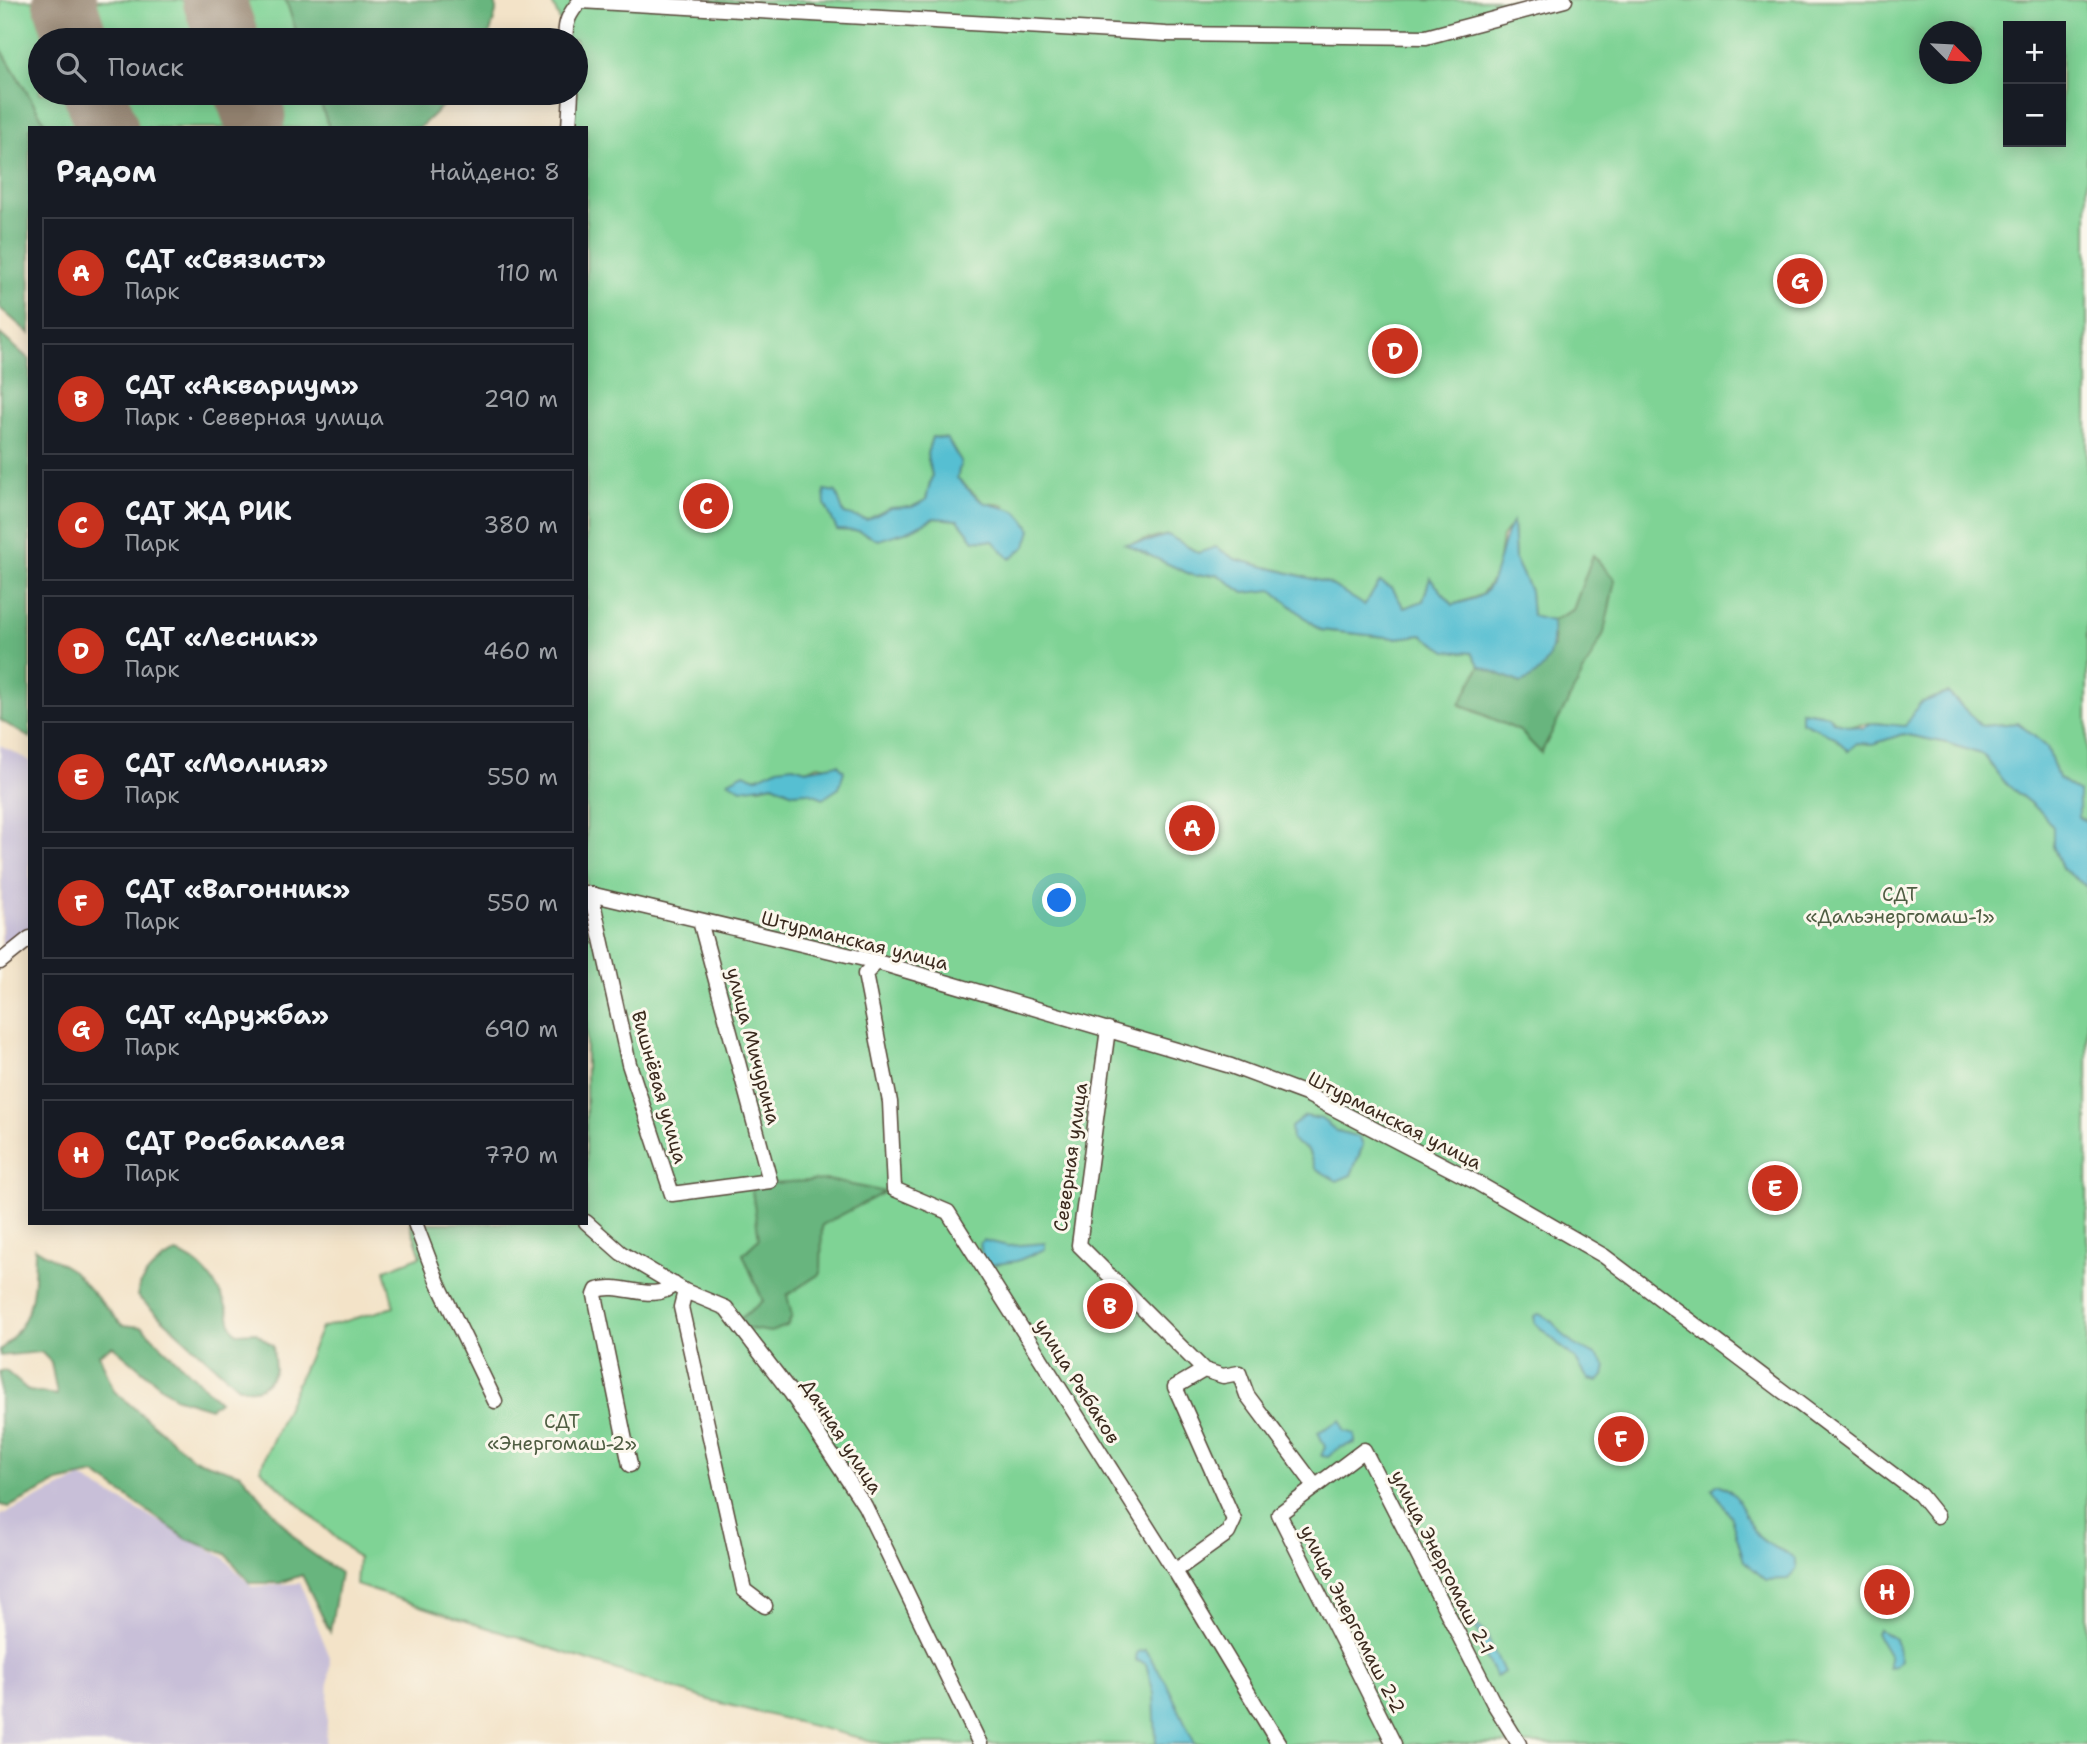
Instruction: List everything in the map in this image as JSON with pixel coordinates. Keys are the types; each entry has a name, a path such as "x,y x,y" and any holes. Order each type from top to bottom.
{"street":[{"path":"565,28 569,13 580,1 1166,34 1426,37 1565,0"},
{"path":"569,126 570,105"},
{"name":"Штурманская улица","path":"589,893 877,962 1231,1066 1348,1113 1559,1228 1651,1290 1920,1495 1937,1516"},
{"name":"Вишнёвая улица","path":"589,893 629,1063 672,1194 770,1181"},
{"name":"улица Мичурина","path":"700,921 770,1181"},
{"path":"0,962 28,940"},
{"name":"улица Рыбаков","path":"877,962 865,974 890,1102 894,1189 948,1212 1175,1571 1279,1744"},
{"name":"Северная улица","path":"1108,1029 1078,1242 1204,1370"},
{"path":"416,1225 438,1283 495,1401"},
{"name":"Дачная улица","path":"588,1225 621,1253 680,1288 726,1308 792,1393 865,1506 980,1744"},
{"path":"630,1465 594,1295 597,1290 606,1287 660,1293 680,1288 681,1307 744,1590 765,1606"},
{"path":"1175,1571 1228,1533 1234,1520 1175,1387 1204,1370 1223,1376 1239,1373 1247,1395 1315,1486"},
{"name":"улица Энергомаш 2-1","path":"1315,1486 1364,1450 1493,1702 1519,1744"},
{"name":"улица Энергомаш 2-2","path":"1315,1486 1279,1514 1394,1744"}],"shaded area":[{"path":"0,745 28,760 28,930 2,950"},
{"path":"81,1478 223,1557 252,1587 300,1583 330,1657 326,1744 0,1744 0,1516"}],"green space":[{"path":"0,0 42,0 52,28 28,28 28,94 0,47"},
{"path":"87,0 286,0 295,28 97,28"},
{"path":"286,0 496,0 491,28 295,28"},
{"path":"551,0 2087,0 2087,822 2079,817 2079,792 2058,778 2047,747 2018,723 1982,726 1948,693 1920,703 1906,726 1877,723 1845,725 1828,715 1801,711 1801,721 1835,737 1848,751 1857,743 1873,744 1903,734 1947,743 1984,755 2003,781 2041,812 2053,827 2053,846 2062,868 2087,887 2087,1744 884,1744 709,1700 356,1585 358,1558 260,1469 321,1328 394,1307 385,1270 421,1256 411,1225 588,1225 588,126 565,126 572,105 588,105 588,28 561,28","holes":["932,437 947,439 961,461 957,478 984,503 1005,505 974,540 958,520 934,518 908,531 878,540 859,531 837,530 836,493 844,514 867,520 890,508 912,507 926,500 932,475 927,454","1513,522 1515,559 1530,591 1532,617 1552,621 1573,610 1593,556 1615,580 1541,753 1520,731 1460,705 1480,666 1472,653 1447,651 1422,635 1396,638 1320,630 1272,589 1244,593 1217,574 1194,576 1126,544 1168,535 1199,553 1216,547 1235,559 1328,583 1364,605 1392,588 1404,608 1423,601 1430,579 1453,605 1481,595 1497,573 1502,537","818,765 830,767 824,798 808,791 793,793 773,784 760,787 729,782 744,773 756,778 793,766 806,770","1321,1119 1337,1131 1359,1137 1363,1145 1351,1174 1315,1168 1308,1150","884,1192 821,1225 821,1273 787,1295 763,1301 743,1254 759,1239"]},
{"path":"0,47 28,94 28,105 34,105 47,126 28,126 28,332 0,308"},
{"path":"34,105 77,105 84,126 47,126"},
{"path":"122,105 321,105 328,126 129,126"},
{"path":"321,105 443,105 421,126 328,126"},
{"path":"0,334 28,358 28,737 0,720"},
{"path":"1593,555 1615,580 1604,633 1541,753 1520,731 1460,704 1480,666 1521,683 1554,647 1552,621 1573,610"},
{"path":"828,1180 885,1192 822,1225 821,1273 787,1295 792,1316 787,1326 770,1332 746,1328 740,1319 763,1301 743,1254 759,1239 751,1184"},
{"path":"35,1248 73,1271 122,1325 142,1327 219,1401 210,1408 174,1397 113,1346 99,1354 114,1391 194,1459 241,1474 302,1546 340,1573 330,1632 302,1575 280,1583 250,1583 226,1554 187,1539 95,1474 58,1482 9,1507 0,1505 0,1372 6,1371 29,1391 57,1395 51,1362 41,1352 0,1356 0,1350 20,1327 30,1304"},
{"path":"176,1253 193,1261 208,1274 219,1291 232,1327 237,1333 255,1332 273,1346 275,1370 264,1385 255,1389 237,1386 137,1296 142,1282 151,1270"}],"water":[{"path":"932,437 947,439 961,462 957,478 975,496 986,503 1016,512 1026,522 1031,530 1026,546 1010,559 993,541 974,540 958,520 934,518 908,531 878,540 859,531 837,530 825,504 824,490 836,492 844,514 867,520 890,508 912,507 926,500 932,475 927,454"},
{"path":"1513,521 1515,559 1530,591 1532,616 1552,621 1551,650 1544,666 1521,683 1480,666 1472,653 1447,651 1422,635 1396,638 1320,630 1272,590 1244,593 1217,574 1194,576 1125,544 1168,535 1198,553 1216,547 1235,559 1328,583 1364,605 1380,582 1392,588 1404,608 1423,601 1430,578 1453,605 1480,596 1491,582"},
{"path":"1948,693 1982,726 2018,723 2047,747 2058,778 2079,792 2079,817 2087,822 2087,887 2062,868 2053,846 2053,827 2041,812 2003,781 1984,755 1947,743 1903,734 1873,744 1857,743 1848,751 1835,737 1801,721 1801,711 1828,715 1834,722 1863,728 1874,723 1905,726 1920,703"},
{"path":"838,764 844,771 839,788 824,798 808,792 793,793 773,784 741,789 728,781 744,773 756,778 778,768 793,766 806,770"},
{"path":"1305,1116 1321,1119 1337,1131 1359,1137 1363,1145 1351,1175 1337,1181 1315,1168 1308,1150 1292,1141 1291,1127"},
{"path":"983,1240 1008,1246 1045,1243 1045,1249 1017,1261 990,1265 982,1257 980,1243"},
{"path":"1538,1314 1552,1322 1573,1344 1599,1358 1606,1366 1604,1376 1598,1381 1588,1379 1576,1360 1535,1323 1534,1316"},
{"path":"1341,1420 1344,1431 1355,1434 1355,1443 1339,1448 1328,1457 1321,1456 1325,1447 1318,1432"},
{"path":"1718,1484 1734,1494 1758,1536 1795,1559 1797,1568 1788,1579 1766,1580 1744,1561 1731,1517 1712,1489"},
{"path":"1478,1626 1485,1632 1504,1672 1496,1677 1483,1653 1481,1636 1475,1627"},
{"path":"1878,1629 1895,1639 1900,1660 1895,1666 1889,1667 1889,1655 1876,1633"},
{"path":"1145,1650 1166,1682 1195,1744 1156,1744 1154,1694 1146,1664 1136,1660 1137,1652"}],"runway":[{"path":"64,0 73,28"},
{"path":"214,0 224,28"},
{"path":"99,105 106,126"},
{"path":"250,105 254,116"}],"place":[{"name":"СДТ «Дружба»","path":"1800,281"},
{"name":"СДТ «Лесник»","path":"1395,351"},
{"name":"СДТ ЖД РИК","path":"706,506"},
{"name":"СДТ «Связист»","path":"1192,828"},
{"name":"СДТ «Молния»","path":"1775,1188"},
{"name":"СДТ «Аквариум»","path":"1110,1306"},
{"name":"СДТ «Вагонник»","path":"1621,1439"},
{"name":"СДТ Росбакалея","path":"1887,1592"}],"park label":[{"name":"СДТ «Дальэнергомаш-1»","path":"1900,905"},
{"name":"СДТ «Энергомаш-2»","path":"562,1432"}]}
